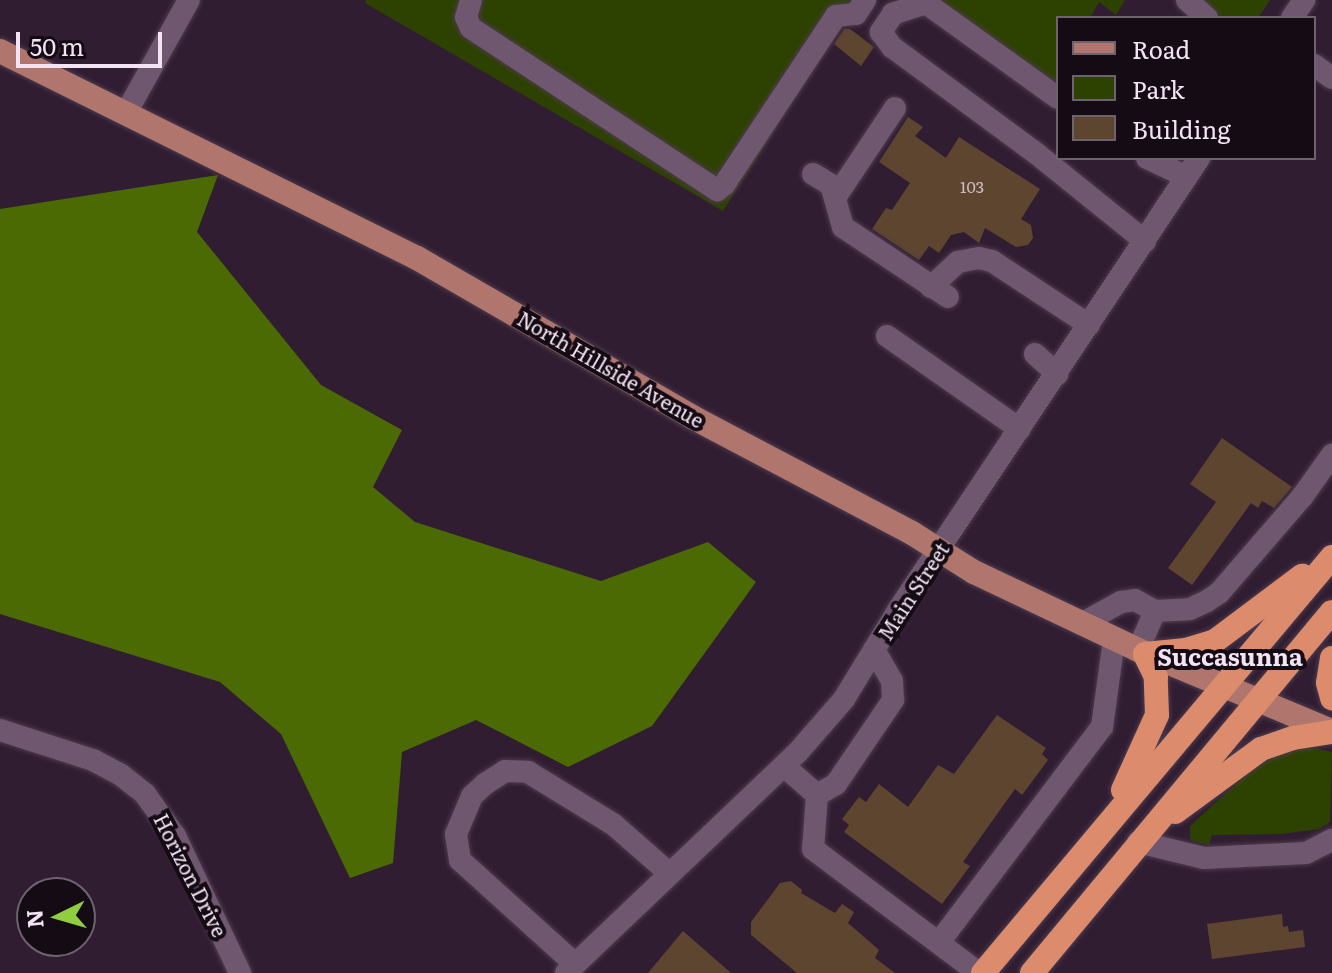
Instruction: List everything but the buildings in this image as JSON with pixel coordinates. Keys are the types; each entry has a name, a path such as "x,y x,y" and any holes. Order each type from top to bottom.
{"highway":[{"path":"1107,824 1157,715 1156,677 1141,652 1186,650 1215,641 1332,555"},
{"path":"981,973 1332,555"},
{"path":"1032,973 1332,612"},
{"path":"1332,658 1328,683 1332,698"},
{"path":"1145,834 1261,749 1293,738 1332,732"}],"main road":[{"name":"North Hillside Avenue","path":"0,51 417,258 694,418 939,550 974,572 1141,652 1332,732"}],"street":[{"path":"126,113 189,0"},
{"path":"471,0 466,17 471,28 717,190 724,185 836,16 857,5 915,65 1037,154 1145,241"},
{"path":"1187,0 1205,16"},
{"path":"881,32 893,14 926,3 1056,97"},
{"path":"835,198 895,108"},
{"path":"1156,160 1193,168"},
{"name":"Main Street","path":"571,968 784,766 844,699 939,550 1193,168"},
{"path":"813,174 831,185 843,227 940,292 958,262 979,258 992,261 1089,325"},
{"path":"887,336 1020,429"},
{"path":"1035,354 1057,374"},
{"path":"1083,623 1121,602 1135,600 1155,611 1190,609 1219,593 1302,497 1332,455"},
{"path":"1141,652 1155,611"},
{"path":"940,941 1102,727 1114,639"},
{"path":"817,795 836,784 893,700 892,681 874,650"},
{"name":"Horizon Drive","path":"0,730 93,760 121,775 145,794 175,836 240,973"},
{"path":"784,766 817,795"},
{"path":"571,968 460,860 456,834 472,796 505,771 528,772 613,824 669,873"},
{"path":"817,795 813,849 981,973"},
{"path":"1145,834 1204,858 1306,853 1332,840"}],"green space":[{"path":"366,0 858,0 723,211 365,3"},
{"path":"930,0 1125,0 1116,15 1099,2 1091,16 1056,16 1056,82"},
{"path":"1198,0 1270,0 1259,16 1220,16 1209,11"},
{"path":"218,175 197,232 321,385 402,430 373,487 415,522 601,581 708,542 756,582 652,726 568,767 476,720 402,752 393,863 350,878 281,734 220,682 0,614 0,209"},
{"path":"1310,747 1332,752 1330,822 1319,829 1281,834 1212,835 1209,845 1190,840 1190,826 1270,753"}],"district":[{"name":"Succasunna","path":"1230,656"}]}
